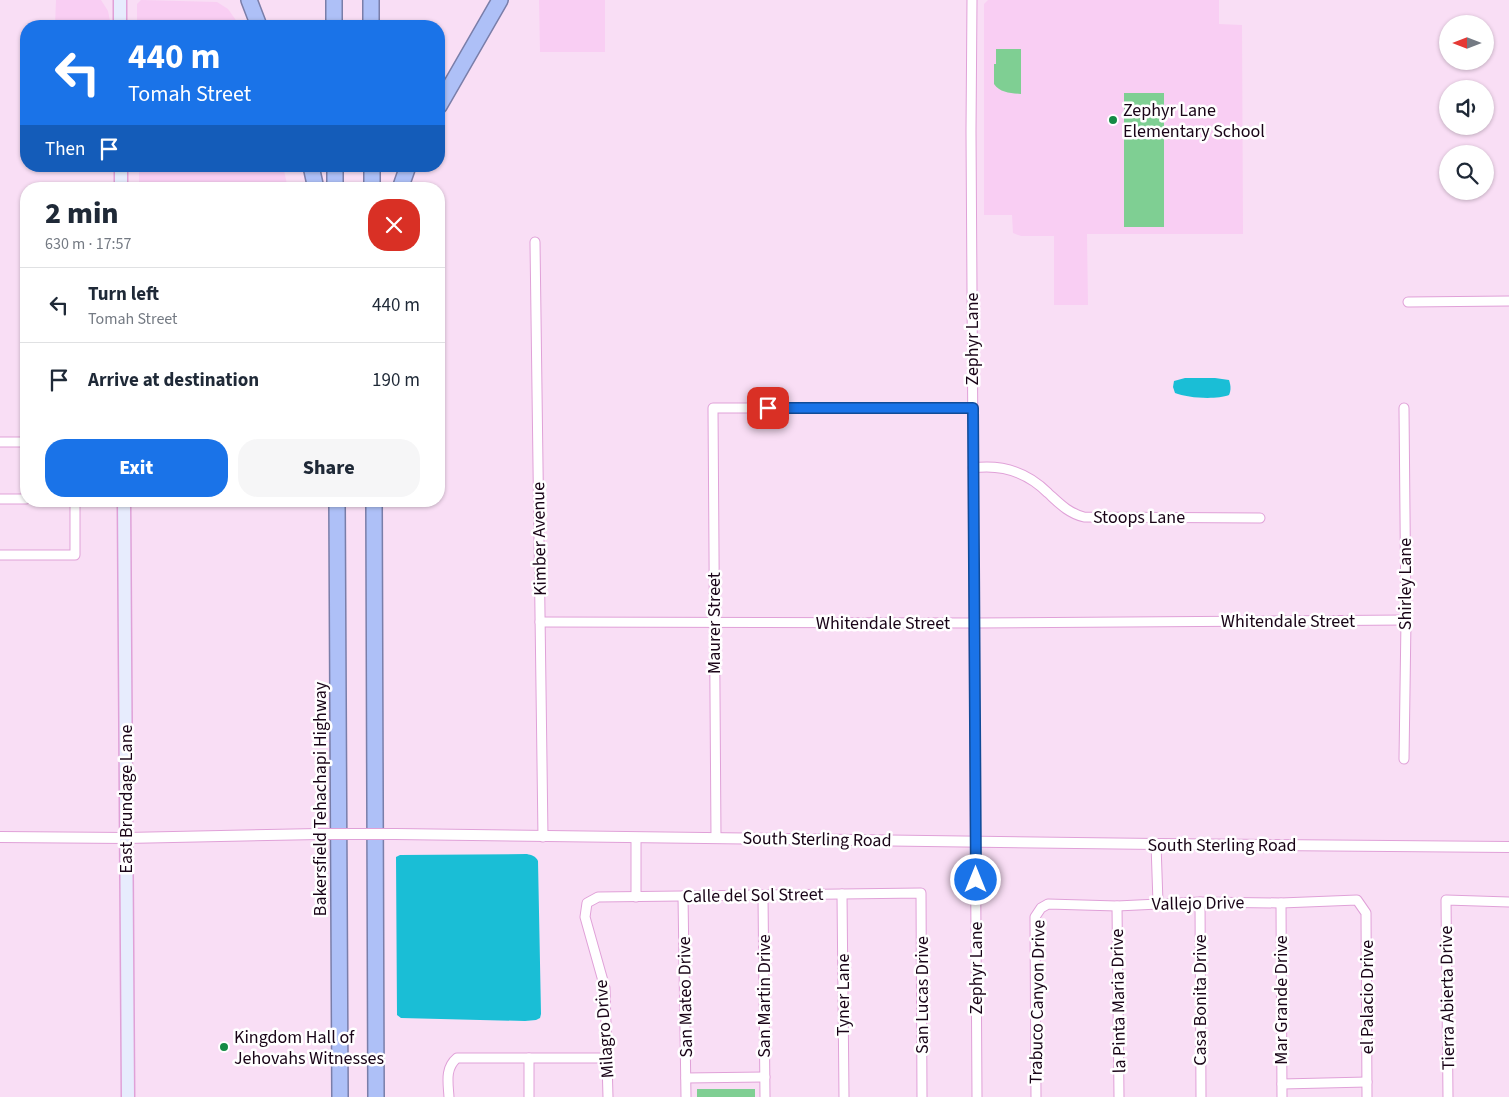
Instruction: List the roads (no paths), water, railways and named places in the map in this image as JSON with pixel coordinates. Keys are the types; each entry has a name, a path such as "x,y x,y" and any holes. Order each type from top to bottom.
{"highway":[{"path":"249,0 257,20"},
{"path":"334,0 334,20"},
{"path":"371,0 371,20"},
{"path":"445,96 500,0"},
{"name":"Bakersfield Tehachapi Highway","path":"337,507 340,1097"},
{"path":"374,507 376,1097"}],"main road":[{"path":"120,0 120,20"},
{"name":"East Brundage Lane","path":"124,507 128,1097"}],"street":[{"name":"Zephyr Lane","path":"972,0 971,132 977,1097"},
{"name":"Kimber Avenue","path":"535,242 543,837"},
{"path":"1408,302 1509,302"},
{"name":"Maurer Street","path":"716,838 713,408 973,408"},
{"name":"Shirley Lane","path":"1404,408 1406,620 1404,760"},
{"path":"0,442 20,442"},
{"name":"Stoops Lane","path":"973,468 996,467 1019,472 1039,484 1069,512 1084,517 1260,518"},
{"path":"0,499 20,499"},
{"path":"0,555 75,555 74,507"},
{"name":"Whitendale Street","path":"540,622 974,623 1406,620"},
{"name":"South Sterling Road","path":"0,837 126,838 395,834 1156,844 1509,846"},
{"path":"636,838 636,897"},
{"path":"1156,844 1158,903"},
{"name":"Calle del Sol Street","path":"587,903 598,896 921,893"},
{"name":"San Lucas Drive","path":"921,893 922,1097"},
{"name":"San Martin Drive","path":"763,894 765,1097"},
{"name":"Tyner Lane","path":"842,894 844,1097"},
{"name":"San Mateo Drive","path":"683,896 686,1097"},
{"name":"Vallejo Drive","path":"1041,908 1048,904 1117,906 1158,903 1281,903 1357,900"},
{"name":"el Palacio Drive","path":"1357,900 1366,913 1367,1097"},
{"name":"Tierra Abierta Drive","path":"1448,1097 1446,900 1509,902"},
{"name":"Casa Bonita Drive","path":"1200,902 1201,1097"},
{"name":"Milagro Drive","path":"587,903 585,917 605,988 608,1097"},
{"name":"Mar Grande Drive","path":"1281,903 1282,1097"},
{"name":"la Pinta Maria Drive","path":"1117,906 1119,1097"},
{"name":"Trabuco Canyon Drive","path":"1036,1097 1035,917 1041,908"},
{"path":"449,1097 448,1070 452,1062 457,1058 607,1058"},
{"path":"529,1058 529,1097"},
{"path":"686,1078 765,1077"},
{"path":"1282,1084 1367,1082"}],"water":[{"path":"1185,378 1229,380 1229,395 1217,398 1202,398 1175,393 1174,381"},
{"path":"400,855 532,855 538,861 540,1018 525,1021 401,1018 397,1015 396,857"}],"place":[{"name":"Zephyr Lane Elementary School","path":"1113,120"},
{"name":"Kingdom Hall of Jehovahs Witnesses","path":"224,1047"}]}
